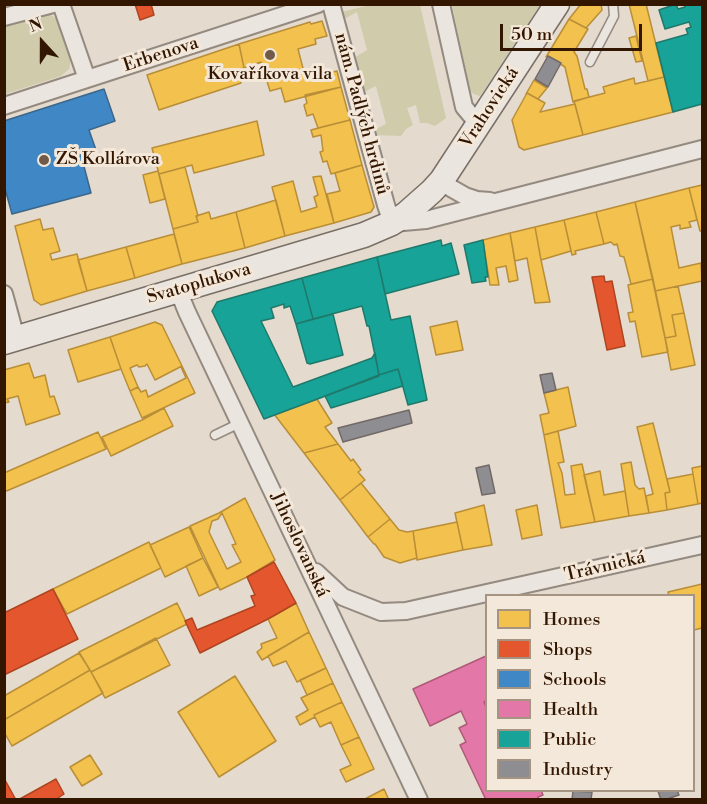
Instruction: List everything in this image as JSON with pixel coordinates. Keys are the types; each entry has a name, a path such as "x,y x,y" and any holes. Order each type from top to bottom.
{"street":[{"path":"4,17 53,4"},
{"path":"61,4 87,79"},
{"name":"Erbenova","path":"4,106 318,4"},
{"name":"nám. Padlých hrdinů","path":"331,4 392,223"},
{"path":"441,4 464,107 479,125"},
{"name":"Vrahovická","path":"442,180 557,4"},
{"name":"Svatoplukova","path":"392,223 426,220 702,148"},
{"name":"Svatoplukova","path":"10,340 364,235 406,214 432,192 442,180 465,196 477,200 497,201"},
{"name":"Jihoslovanská","path":"178,290 419,800"},
{"path":"4,294 10,340"},
{"name":"Trávnická","path":"309,565 343,597 381,612 406,611 702,545"}],"lane":[{"path":"590,62 614,16 613,4"},
{"path":"215,435 240,423"}],"shaded area":[{"path":"370,5 420,5 446,118 435,126 420,123 416,105 407,108 413,125 401,136 375,135 374,130 386,124 376,86 364,92 354,58 367,50 357,12 344,19 342,12"},
{"path":"452,5 540,5 480,96 470,91"},
{"path":"42,15 51,15 59,21 71,54 69,69 61,76 5,94 5,25"}],"building: Homes":[{"path":"581,4 601,4 602,10 586,28 569,19"},
{"path":"629,4 646,4 664,77 648,81"},
{"path":"569,19 588,29 574,52 589,97 573,102 565,67 548,56 546,57"},
{"name":"Kovaříkova vila","path":"322,21 327,36 315,39 316,44 298,49 305,76 324,70 325,74 337,71 341,87 285,102 281,88 270,91 261,62 244,68 239,44 310,22 311,24"},
{"path":"636,36 642,61 636,62 629,38"},
{"path":"239,44 244,68 238,70 241,83 159,110 147,75"},
{"path":"664,77 673,112 583,135 574,101 605,93 603,87 634,78 635,84"},
{"path":"534,80 547,88 538,99 526,94"},
{"path":"341,87 350,120 318,128 313,114 307,116 304,105 307,103 305,95"},
{"path":"527,93 545,103 540,112 575,104 583,135 524,150 519,147 512,120"},
{"path":"350,120 362,165 331,174 327,161 323,162 320,152 323,151 321,135 313,137 311,130"},
{"path":"257,121 264,155 194,173 192,165 159,174 152,148"},
{"path":"362,165 374,207 371,212 334,223 327,194 340,191 335,173"},
{"path":"185,167 198,222 173,229 159,174"},
{"path":"158,171 165,199 150,203 143,175"},
{"path":"321,176 334,223 285,236 272,187 293,181 301,212 317,207 314,197 318,195 313,177"},
{"path":"702,185 702,231 700,231 689,188"},
{"path":"689,188 697,220 689,222 691,227 680,229 680,225 671,227 679,268 701,263 702,281 655,291 635,202"},
{"path":"276,200 285,236 245,248 236,212"},
{"path":"635,202 653,279 631,284 624,257 620,256 617,244 614,245 611,242 604,244 596,212"},
{"path":"209,212 211,219 236,212 245,248 182,264 173,229 198,222 196,216"},
{"path":"596,212 604,244 575,251 576,254 572,255 564,220"},
{"path":"40,219 43,230 53,228 60,251 50,254 52,260 77,254 87,291 41,305 34,300 15,226"},
{"path":"564,220 571,251 541,260 535,227"},
{"path":"535,227 550,302 535,303 527,258 515,261 510,233"},
{"path":"510,233 518,280 509,282 506,266 496,268 499,285 490,285 483,240"},
{"path":"174,234 182,264 135,278 126,247"},
{"path":"126,247 135,278 87,291 78,260"},
{"path":"653,279 668,352 642,357 635,321 630,322 628,313 633,312 628,285"},
{"path":"678,286 684,313 672,315 676,336 665,338 655,291"},
{"path":"684,313 695,365 671,370 665,338 676,336 672,315"},
{"path":"457,321 463,350 436,355 430,327"},
{"path":"155,322 162,325 182,366 155,380 147,364 130,368 138,387 130,391 110,337"},
{"path":"110,337 121,369 78,382 68,350"},
{"path":"29,363 34,378 45,375 50,397 54,396 60,414 26,425 18,396 7,399 9,402 4,403 4,370"},
{"path":"182,366 195,393 142,418 130,391 138,387 141,392 146,390 148,397 186,378"},
{"path":"568,387 576,426 544,435 540,415 549,413 544,393"},
{"path":"317,399 332,423 325,427 338,444 304,453 274,414"},
{"path":"164,408 173,426 111,456 102,437"},
{"path":"653,423 670,492 665,493 667,510 649,513 646,496 653,494 637,427"},
{"path":"558,431 564,462 558,463 565,495 575,494 571,466 582,464 595,522 561,528 544,435"},
{"path":"98,432 106,449 4,492 4,473"},
{"path":"338,444 351,461 353,459 361,470 358,472 365,480 340,500 304,453"},
{"path":"631,462 635,485 639,489 644,488 649,513 629,516 621,464"},
{"path":"702,466 702,503 698,504 692,468"},
{"path":"600,471 604,495 625,491 629,516 595,522 584,475"},
{"path":"693,474 698,504 667,510 665,493 670,492 667,479"},
{"path":"361,483 390,519 368,537 340,500"},
{"path":"245,498 275,560 220,590 190,526","holes":["222,513 236,544 232,545 241,562 227,569 209,532 212,521 218,519"]},
{"path":"484,505 492,545 463,550 455,513"},
{"path":"537,505 542,535 522,539 516,510"},
{"path":"390,519 399,530 413,531 417,558 400,563 384,557 368,537"},
{"path":"457,522 463,550 417,560 413,531"},
{"path":"189,527 203,558 165,577 150,545"},
{"path":"149,542 161,568 67,614 53,589"},
{"path":"203,558 218,587 199,596 186,566"},
{"path":"702,584 702,628 695,630 695,594 668,594 668,592"},
{"path":"177,603 187,624 91,672 79,652"},
{"path":"296,603 309,632 262,660 257,652 262,648 261,644 277,638 268,619"},
{"path":"309,632 326,668 297,682 286,661 273,666 268,656"},
{"path":"156,638 170,665 105,698 91,672"},
{"path":"79,653 90,670 4,720 4,696"},
{"path":"326,668 333,683 307,695 300,680"},
{"path":"90,670 103,693 12,746 4,732 4,720"},
{"path":"235,676 276,741 219,777 178,712"},
{"path":"333,683 342,702 314,715 315,717 300,725 296,717 308,710 301,698"},
{"path":"342,702 359,737 341,745 331,722 320,727 314,715"},
{"path":"359,737 374,769 346,782 340,770 351,765 341,745"},
{"path":"90,755 102,774 82,786 70,767"},
{"path":"384,789 389,800 363,800"}],"building: Shops":[{"path":"135,4 151,4 154,15 140,20"},
{"path":"604,276 605,282 612,281 625,346 607,350 592,277"},
{"path":"274,562 296,603 200,653 185,621 192,618 197,630 255,606 251,596 255,595 247,577"},
{"path":"53,589 78,639 4,675 4,613"},
{"path":"56,779 64,794 55,800 18,800"},
{"path":"5,780 16,800 4,800"}],"building: Schools":[{"name":"ZŠ Kollárova","path":"104,89 115,121 89,130 96,150 81,155 91,193 12,214 4,185 4,121"}],"building: Health":[{"path":"485,656 485,792 542,792 543,795 538,797 539,800 486,800 460,745 466,742 459,728 467,724 461,711 430,726 413,689"}],"building: Public":[{"path":"676,4 678,9 685,7 684,4 702,4 702,104 673,112 656,43 688,34 686,29 691,27 689,22 665,29 659,10"},
{"path":"441,240 442,246 451,243 459,274 385,294 377,257"},
{"path":"483,240 488,277 485,277 486,281 472,283 464,245"},
{"path":"377,257 391,320 410,316 427,400 408,405 398,369 379,375 369,326 367,326 362,306 313,319 302,278"},
{"path":"302,278 313,319 296,324 290,306 284,308 284,304 271,308 274,318 261,321 293,387 372,358 375,353 379,376 264,419 212,311 217,302"},
{"path":"333,314 343,355 307,363 296,324"},
{"path":"398,369 403,386 331,408 325,396 379,375"}],"building: Industry":[{"path":"548,56 561,63 548,87 535,79"},
{"path":"552,373 556,390 544,393 540,375"},
{"path":"409,410 412,423 343,442 338,428"},
{"path":"489,465 495,493 482,495 476,468"},
{"path":"573,792 592,792 591,800 572,800"},
{"path":"658,792 678,792 679,795 664,800 661,800"}],"place":[{"name":"Kovaříkova vila","path":"270,55"},
{"name":"ZŠ Kollárova","path":"44,160"}]}
